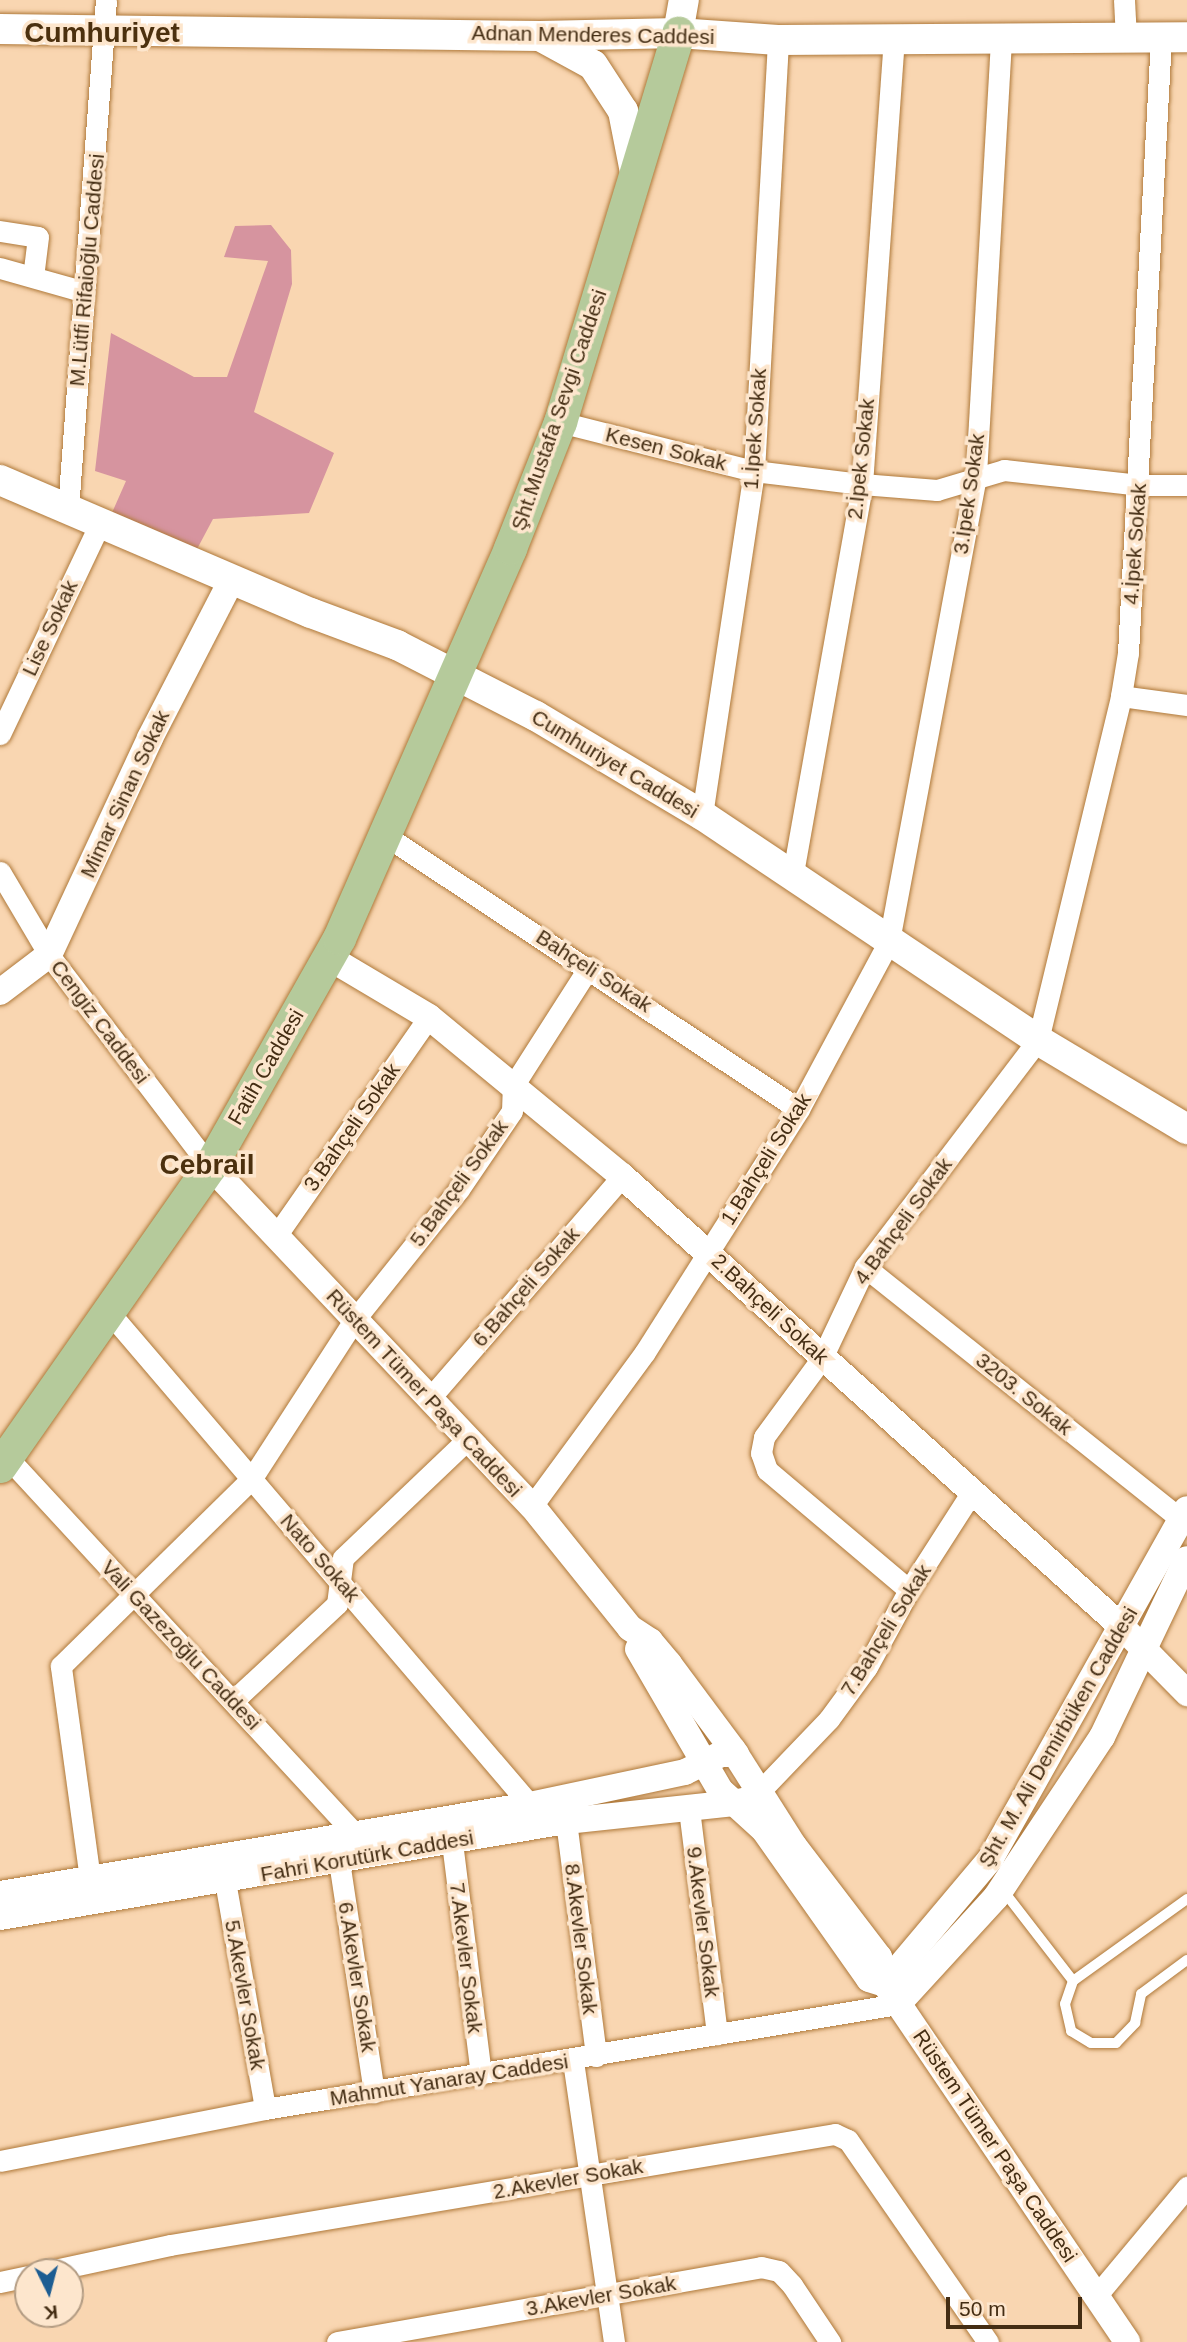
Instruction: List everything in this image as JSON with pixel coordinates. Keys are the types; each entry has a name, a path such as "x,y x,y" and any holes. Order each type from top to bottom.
{"main road":[{"path":"678,33 684,0"},
{"name":"Adnan Menderes Caddesi","path":"0,29 540,36 678,33 778,40 1174,37"},
{"name":"Şht.Mustafa Sevgi Caddesi","path":"454,672 510,548 560,422 636,182 678,33"},
{"name":"Şht.Mustafa Sevgi Caddesi","path":"540,36 593,65 623,111 633,143 636,182"},
{"name":"Cumhuriyet Caddesi","path":"0,480 454,672 702,815 793,873 889,941 1038,1040 1187,1129"},
{"name":"Fatih Caddesi","path":"3,1461 210,1166 328,957 386,836 454,672"}],"street":[{"name":"M.Lütfi Rifaioğlu Caddesi","path":"68,509 106,32 106,0"},
{"path":"1125,0 1126,39"},
{"name":"4.İpek Sokak","path":"1038,1040 1121,696 1174,37"},
{"name":"1.İpek Sokak","path":"702,815 754,471 778,40"},
{"name":"2.İpek Sokak","path":"793,873 862,484 894,40"},
{"name":"3.İpek Sokak","path":"889,941 976,474 1001,40"},
{"path":"0,232 38,237 33,277"},
{"path":"0,268 85,292"},
{"name":"Kesen Sokak","path":"560,422 754,471 862,484 937,489 976,474 1004,470 1139,485 1187,485"},
{"name":"Lise Sokak","path":"0,734 100,523"},
{"name":"Mimar Sinan Sokak","path":"0,992 48,955 150,738 232,579"},
{"path":"1121,696 1187,705"},
{"name":"Bahçeli Sokak","path":"386,836 589,967 799,1109"},
{"name":"Cengiz Caddesi","path":"0,872 48,955 210,1166"},
{"name":"1.Bahçeli Sokak","path":"531,1506 645,1352 799,1109 889,941"},
{"name":"2.Bahçeli Sokak","path":"328,957 429,1017 622,1176 708,1250 822,1358 1122,1627 1187,1693"},
{"name":"5.Bahçeli Sokak","path":"90,1879 61,1666 131,1594 252,1478 355,1319 512,1111 513,1086 589,967"},
{"name":"3.Bahçeli Sokak","path":"276,1236 429,1017"},
{"name":"4.Bahçeli Sokak","path":"909,1590 766,1470 761,1453 764,1437 822,1358 865,1267 1038,1040"},
{"name":"Rüstem Tümer Paşa Caddesi","path":"210,1166 531,1506 629,1628 720,1790 764,1830 869,1979 891,1994"},
{"name":"6.Bahçeli Sokak","path":"430,1398 622,1176"},
{"name":"3203. Sokak","path":"865,1267 1184,1515"},
{"name":"Nato Sokak","path":"108,1311 530,1805"},
{"path":"234,1700 337,1604 342,1558 468,1439"},
{"name":"Vali Gazezoğlu Caddesi","path":"3,1461 234,1700 355,1834"},
{"name":"7.Bahçeli Sokak","path":"761,1790 829,1719 867,1667 909,1590 972,1492"},
{"name":"Şht. M. Ali Demirbüken Caddesi","path":"891,1994 985,1866 1184,1515"},
{"name":"Şht. M. Ali Demirbüken Caddesi","path":"891,1994 920,1985 1002,1889 1102,1737 1187,1559"},
{"name":"Rüstem Tümer Paşa Caddesi","path":"629,1628 650,1641 669,1664 761,1790 794,1846 879,1956 891,1994 1127,2342"},
{"name":"Fahri Korutürk Caddesi","path":"0,1894 530,1805 685,1772 721,1754 736,1754"},
{"name":"Fahri Korutürk Caddesi","path":"0,1917 225,1881 566,1821 734,1803 748,1800 761,1790"},
{"name":"9.Akevler Sokak","path":"689,1809 717,2034"},
{"name":"8.Akevler Sokak","path":"566,1821 596,2056"},
{"name":"7.Akevler Sokak","path":"452,1842 481,2074"},
{"name":"6.Akevler Sokak","path":"339,1861 374,2092"},
{"name":"5.Akevler Sokak","path":"225,1881 265,2109"},
{"name":"Mahmut Yanaray Caddesi","path":"0,2161 265,2109 573,2061 717,2034 891,1994"},
{"path":"573,2061 587,2176 614,2342"},
{"name":"2.Akevler Sokak","path":"84,2263 163,2246 835,2134 848,2140 988,2342"},
{"path":"1097,2295 1187,2187"},
{"name":"3.Akevler Sokak","path":"337,2342 417,2335 606,2295 761,2267 779,2271 792,2285 830,2342"}],"lane":[{"path":"985,1866 1073,1981"},
{"path":"1187,1899 1073,1981 1065,2004 1071,2031 1091,2043 1116,2043 1135,2023 1141,1994 1187,1960"}],"shaded area":[{"path":"271,225 291,250 292,284 254,412 334,453 309,513 213,519 196,551 111,515 126,481 95,471 111,333 194,377 227,377 268,261 224,257 235,226"}],"district":[{"name":"Cumhuriyet","path":"102,33"},
{"name":"Cebrail","path":"207,1165"}]}
